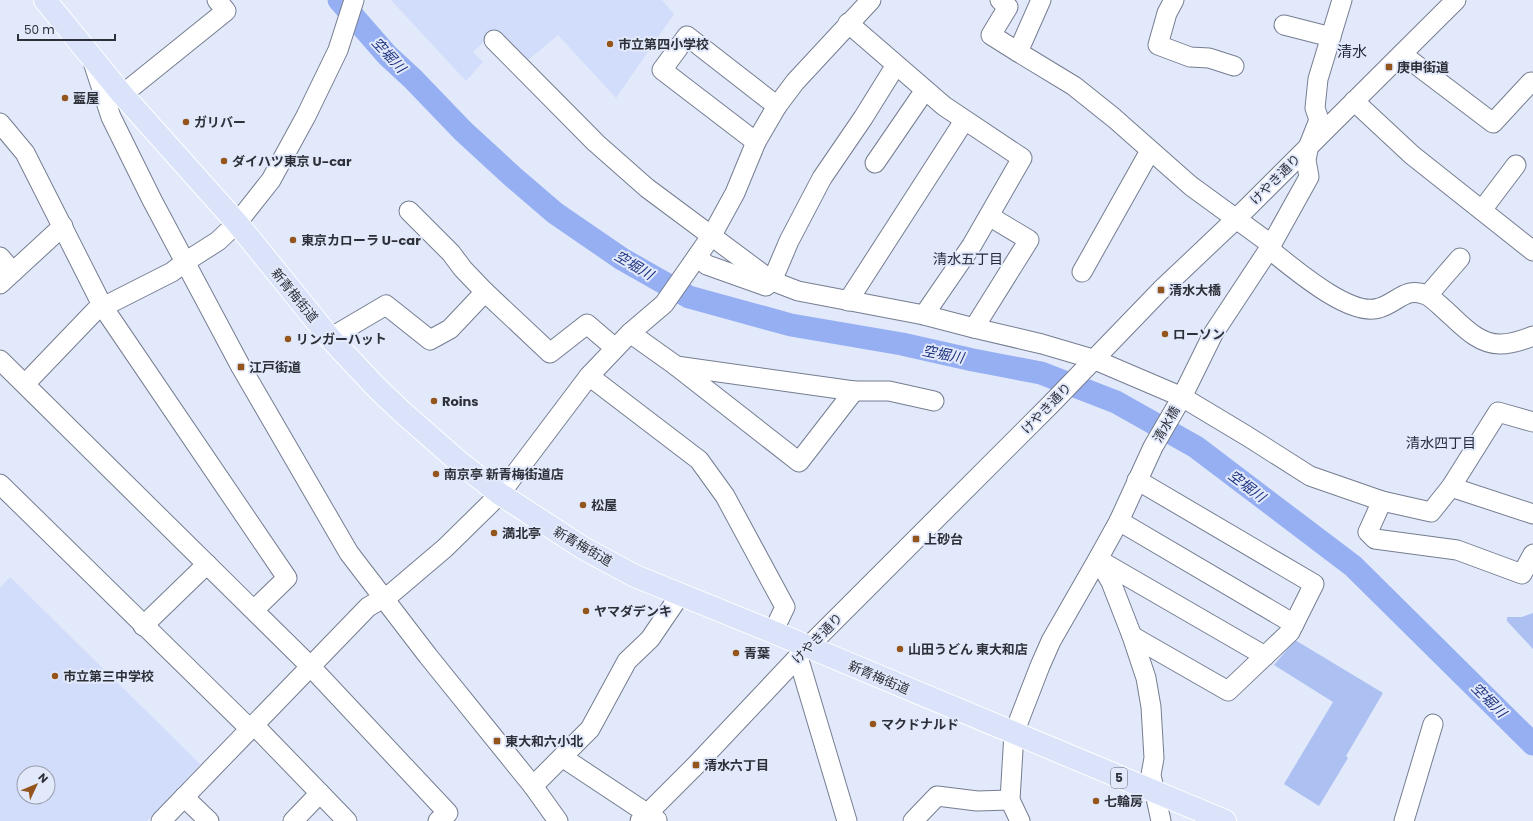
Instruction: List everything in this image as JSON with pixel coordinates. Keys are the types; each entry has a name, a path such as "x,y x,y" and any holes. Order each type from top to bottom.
{"main road":[{"name":"新青梅街道","path":"45,0 92,58 237,223 330,338 401,411 458,462 500,494 583,548 635,576 773,632 803,652 1014,733 1225,821"}],"street":[{"path":"123,94 226,11 217,0"},
{"path":"25,384 95,311 172,272 218,241 237,223 271,180 306,116 338,50 354,0"},
{"path":"161,821 368,607 392,593 408,580 445,548 500,494 589,376 630,333 665,302 712,235 736,193 756,142 777,106 795,82 848,23 871,0"},
{"path":"1000,0 1008,7 991,35 1074,86 1191,186 1236,219 1327,292 1352,305 1366,310 1379,308 1403,295 1414,291 1428,295 1478,339 1490,343 1501,344 1533,336"},
{"path":"1018,52 1041,0"},
{"path":"1174,0 1168,13 1158,45 1190,57 1209,58 1234,66"},
{"path":"1309,145 1319,120 1315,108 1318,79 1342,0"},
{"name":"けやき通り","path":"649,819 696,765 803,652 1050,404 1161,290 1236,219 1456,0"},
{"path":"848,23 944,106 964,121 1022,158 972,245 924,315"},
{"path":"1284,25 1331,36"},
{"path":"756,142 662,70 687,36 777,106"},
{"path":"494,40 596,143 647,188 772,280 798,291 924,315 1042,344 1181,399 1247,436 1310,476 1382,501 1431,512 1452,487 1498,412 1533,422"},
{"path":"1402,54 1493,123 1530,82"},
{"path":"92,58 111,116 152,200 241,367 349,553 383,598 533,786 552,819"},
{"path":"696,259 766,286 772,280 789,241 822,178 863,118 896,65"},
{"path":"876,163 925,90"},
{"path":"1354,101 1412,154 1533,251"},
{"path":"848,301 964,121"},
{"path":"0,123 25,153 103,307 287,578 254,610"},
{"name":"清水橋","path":"1010,800 1014,733 1051,641 1119,521 1152,447 1181,399 1213,334 1271,247 1309,177 1306,160 1309,145"},
{"path":"1082,272 1150,151"},
{"path":"1482,210 1516,165"},
{"path":"408,211 451,253 463,269 485,292 550,353 587,324 616,348"},
{"path":"974,328 1029,240 988,216"},
{"path":"0,257 6,278 63,226"},
{"path":"1428,295 1460,258"},
{"path":"330,338 386,305 430,340 450,329 485,292"},
{"path":"630,333 675,365 799,462 854,391"},
{"path":"1,362 311,667 448,813 438,821"},
{"path":"675,365 854,391 889,391 934,401"},
{"path":"589,376 699,460 725,496 784,607 773,632"},
{"path":"1132,636 1228,691 1290,632 1314,584 1137,480"},
{"path":"0,484 143,626 252,727 347,821"},
{"path":"1452,487 1533,514"},
{"path":"1382,501 1368,532 1375,539 1457,550 1522,574 1533,554"},
{"path":"1119,521 1294,624"},
{"path":"1098,559 1265,656"},
{"path":"1098,559 1111,582 1132,636 1146,678 1151,706 1154,758 1150,775 1161,821"},
{"path":"143,626 207,564"},
{"path":"533,786 590,729 627,660 650,639 680,595"},
{"path":"803,652 847,821"},
{"path":"1404,821 1434,724"},
{"path":"562,757 649,819"},
{"path":"293,821 320,793"},
{"path":"913,821 937,796 977,801 1010,800 1020,821"},
{"path":"184,797 209,821"}],"shaded area":[{"name":"市立第四小学校","path":"391,0 662,0 674,14 616,98 558,35 527,61 497,30 473,52 483,62 466,81"},
{"name":"市立第三中学校","path":"10,577 200,764 147,821 0,821 0,588"},
{"path":"1533,613 1533,649 1507,621 1507,617 1522,617"},
{"path":"1295,640 1383,693 1346,756 1348,758 1319,806 1284,784 1333,702 1274,665"}],"waterway":[{"name":"空堀川","path":"339,0 387,55 413,79 463,131 555,213 622,259 689,297 791,325 902,344 1041,373 1116,402 1196,447 1353,566 1533,744"}],"place":[{"name":"市立第四小学校","path":"610,44"},
{"name":"庚申街道","path":"1389,67"},
{"name":"藍屋","path":"65,98"},
{"name":"ガリバー","path":"186,122"},
{"name":"ダイハツ東京 U-car","path":"224,161"},
{"name":"東京カローラ U-car","path":"293,240"},
{"name":"清水大橋","path":"1161,290"},
{"name":"ローソン","path":"1165,334"},
{"name":"リンガーハット","path":"288,339"},
{"name":"江戸街道","path":"241,367"},
{"name":"Roins","path":"434,401"},
{"name":"南京亭 新青梅街道店","path":"436,474"},
{"name":"松屋","path":"583,505"},
{"name":"満北亭","path":"494,533"},
{"name":"上砂台","path":"916,539"},
{"name":"ヤマダデンキ","path":"586,611"},
{"name":"山田うどん 東大和店","path":"900,649"},
{"name":"青葉","path":"736,653"},
{"name":"市立第三中学校","path":"55,676"},
{"name":"マクドナルド","path":"873,724"},
{"name":"東大和六小北","path":"497,741"},
{"name":"清水六丁目","path":"696,765"},
{"name":"七輪房","path":"1096,801"}],"district":[{"name":"清水","path":"1352,52"},
{"name":"清水五丁目","path":"968,259"},
{"name":"清水四丁目","path":"1441,443"}]}
